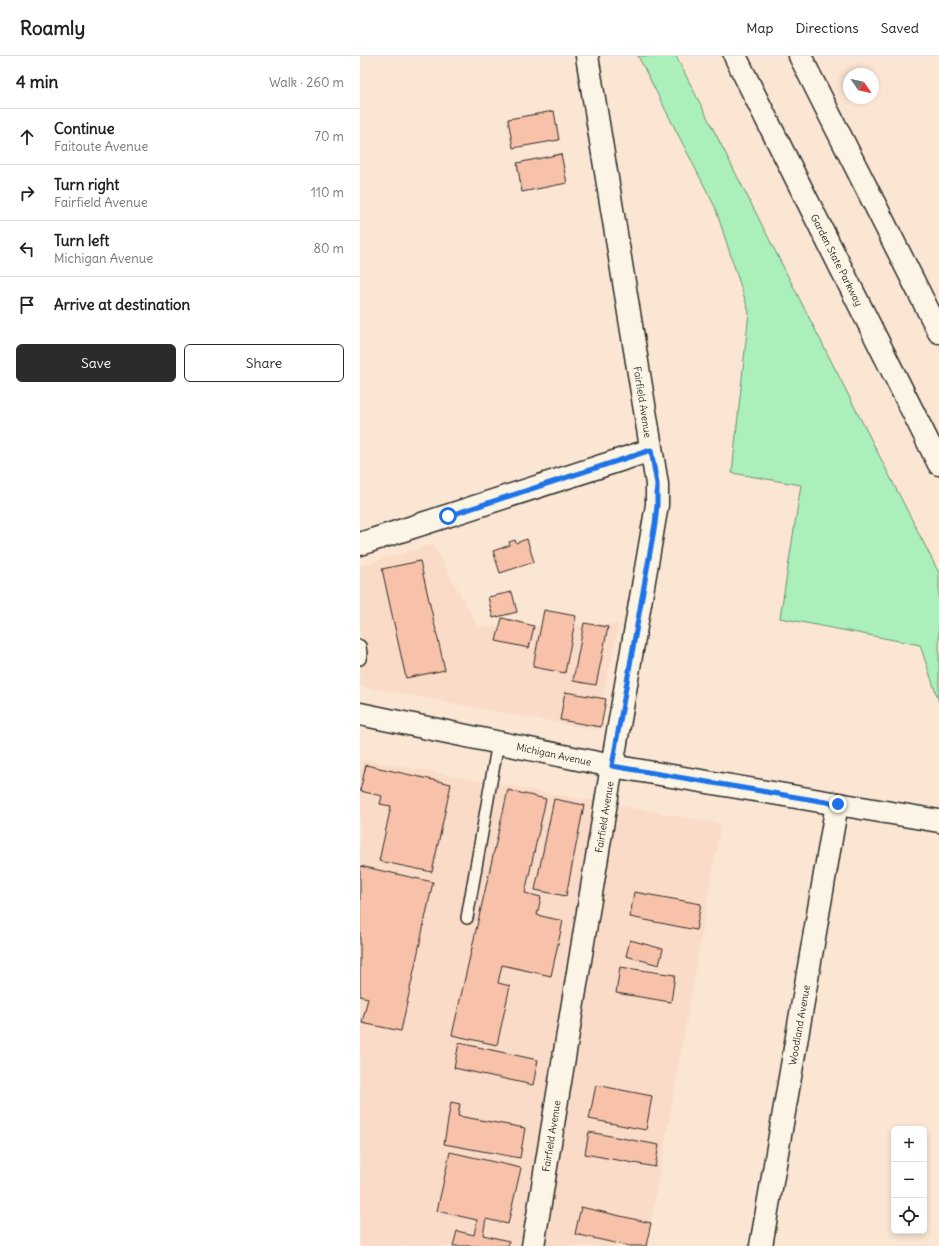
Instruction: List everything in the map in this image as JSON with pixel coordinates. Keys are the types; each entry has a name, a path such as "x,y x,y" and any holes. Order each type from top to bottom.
{"main road":[{"name":"Fairfield Avenue","path":"533,1246 612,766 656,518 657,484 587,56"},
{"name":"Garden State Parkway","path":"735,56 939,464"},
{"path":"800,56 939,332"},
{"path":"360,544 651,450"},
{"name":"Michigan Avenue","path":"360,714 612,766 939,821"},
{"name":"Woodland Avenue","path":"761,1246 838,804"}],"lane":[{"path":"360,646 360,659"},
{"path":"467,918 498,742"}],"shaded area":[{"path":"433,544 478,627 619,624 596,730 360,686 360,566"},
{"path":"360,759 721,824 647,1246 360,1246"}],"green space":[{"path":"638,56 676,56 939,573 939,702 920,645 780,618 801,485 732,473 749,312 715,207"}],"building":[{"path":"554,111 559,140 513,148 508,119"},
{"path":"561,154 567,183 522,192 517,163"},
{"path":"527,539 534,562 500,573 493,551 510,545 509,542 515,540 516,543"},
{"path":"420,561 445,670 406,678 382,569"},
{"path":"512,592 517,612 493,618 488,597"},
{"path":"544,610 576,616 565,673 533,667"},
{"path":"502,618 534,626 529,648 496,641"},
{"path":"584,623 608,627 596,685 573,681"},
{"path":"565,692 606,699 601,727 560,720"},
{"path":"366,765 451,784 432,872 379,861 391,806 380,804 382,796 360,791"},
{"path":"508,790 546,799 525,893 541,897 537,915 563,921 551,976 502,965 498,983 510,986 497,1045 452,1035"},
{"path":"554,799 584,805 566,896 535,890"},
{"path":"360,866 433,882 401,1031 362,1023 368,998 360,996"},
{"path":"634,892 701,904 696,930 630,917"},
{"path":"630,940 663,949 659,965 626,956"},
{"path":"620,967 675,975 671,1002 616,993"},
{"path":"459,1043 538,1060 533,1085 454,1068"},
{"path":"596,1085 652,1096 646,1130 589,1119"},
{"path":"451,1102 460,1104 458,1116 525,1128 520,1158 444,1144"},
{"path":"589,1132 659,1145 655,1167 585,1154"},
{"path":"450,1152 521,1168 508,1224 486,1219 483,1235 509,1241 508,1246 453,1246 457,1231 474,1235 477,1220 437,1211"},
{"path":"581,1207 651,1223 646,1246 628,1246 575,1234"}],"route":[{"path":"448,516 651,450 657,484 655,524 612,766 838,804"}]}
